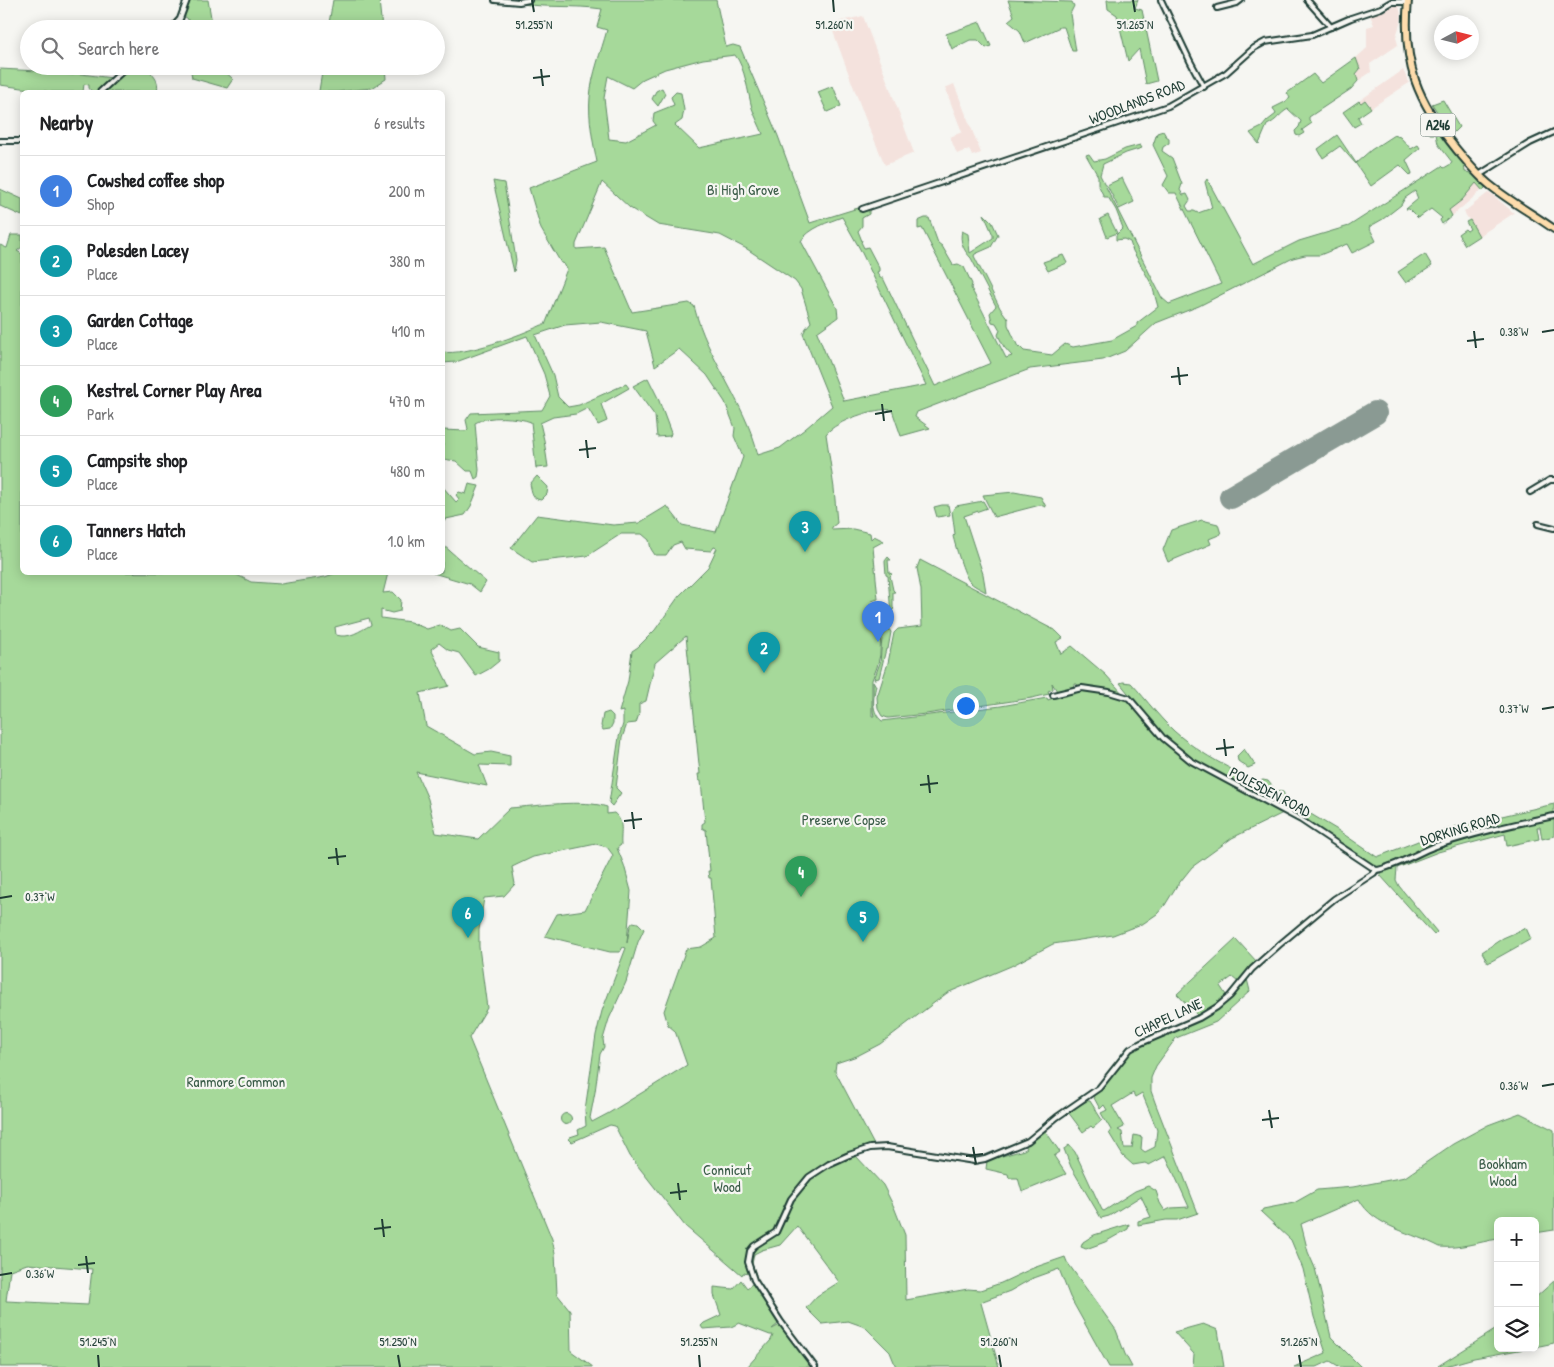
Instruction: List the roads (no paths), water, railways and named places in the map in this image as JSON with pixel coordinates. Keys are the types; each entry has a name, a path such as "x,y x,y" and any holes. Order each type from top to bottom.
{"main road":[{"name":"A246","path":"1407,1 1406,31 1408,54 1418,91 1427,109 1443,132 1479,175 1496,190 1554,229"}],"street":[{"path":"179,20 187,0"},
{"path":"495,0 520,2 529,0"},
{"path":"1161,0 1204,87"},
{"path":"1216,8 1237,3 1240,0"},
{"path":"1307,0 1331,27"},
{"name":"WOODLANDS ROAD","path":"862,209 1168,106 1204,87 1232,69 1260,44 1271,40 1306,37 1381,8 1391,2 1407,1"},
{"path":"102,90 118,75"},
{"path":"1479,175 1530,143 1554,132"},
{"path":"0,140 20,141"},
{"path":"1530,492 1550,480 1554,480"},
{"path":"1538,524 1554,528"},
{"name":"POLESDEN ROAD","path":"1053,694 1082,688 1109,692 1128,698 1163,738 1191,761 1301,820 1376,870"},
{"name":"DORKING ROAD","path":"1376,870 1461,838 1554,816"},
{"name":"CHAPEL LANE","path":"815,1367 781,1322 750,1272 748,1262 750,1251 754,1246 776,1232 791,1198 809,1177 830,1164 870,1148 904,1149 974,1161 984,1159 1028,1141 1056,1117 1099,1088 1130,1049 1199,1018 1217,1007 1230,996 1252,969 1280,944 1334,899 1376,870"}],"place":[{"name":"Garden Cottage","path":"805,552"},
{"name":"Cowshed coffee shop","path":"878,642"},
{"name":"Polesden Lacey","path":"764,673"},
{"name":"Kestrel Corner Play Area","path":"801,897"},
{"name":"Tanners Hatch","path":"468,938"},
{"name":"Campsite shop","path":"863,942"}],"park label":[{"name":"Bi High Grove","path":"743,190"},
{"name":"Preserve Copse","path":"844,820"},
{"name":"Ranmore Common","path":"236,1082"},
{"name":"Bookham Wood","path":"1503,1172"},
{"name":"Connicut Wood","path":"727,1178"}]}
